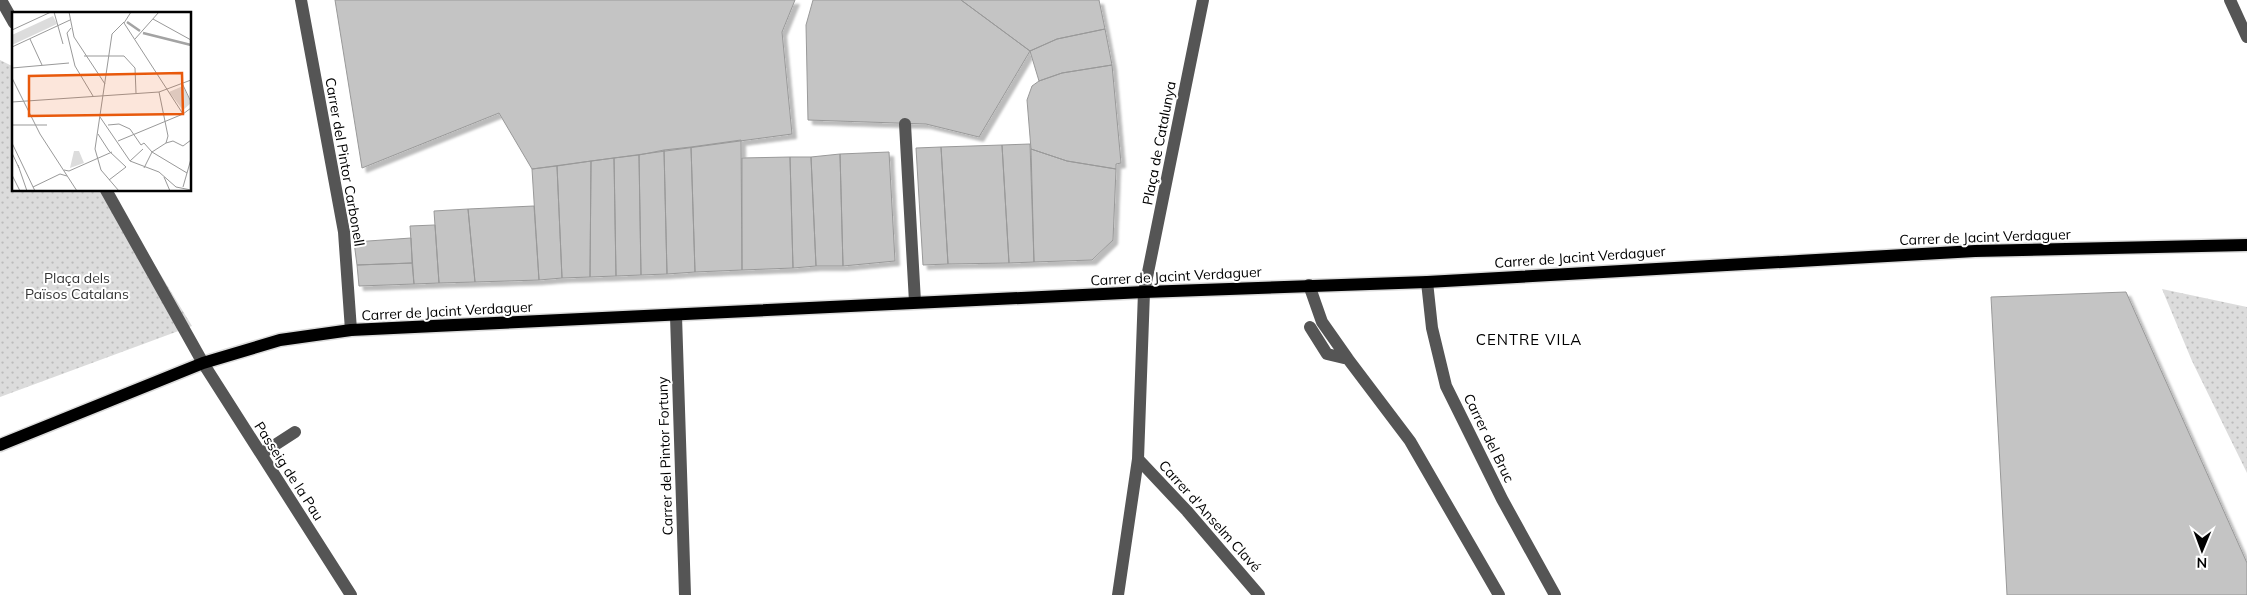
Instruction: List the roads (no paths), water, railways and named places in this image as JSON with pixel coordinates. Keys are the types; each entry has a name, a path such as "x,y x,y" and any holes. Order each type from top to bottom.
{"main road":[{"name":"Carrer de Jacint Verdaguer","path":"1,442 203,363 280,340 351,330 676,316 915,302 1427,282 1975,251 2247,245"}],"street":[{"path":"1,0 12,19"},
{"name":"Carrer del Pintor Carbonell","path":"301,0 344,232 351,330"},
{"name":"Plaça de Catalunya","path":"1118,595 1138,459 1144,292 1203,0"},
{"path":"2230,0 2247,37"},
{"path":"906,124 915,302"},
{"path":"107,191 203,363"},
{"name":"Carrer del Bruc","path":"1427,282 1432,328 1446,386 1502,499 1555,595"},
{"path":"1309,286 1322,322 1410,441 1500,595"},
{"name":"Carrer del Pintor Fortuny","path":"676,316 685,595"},
{"path":"1310,327 1327,354 1348,359"},
{"name":"Passeig de la Pau","path":"203,363 351,595"},
{"path":"261,454 295,432"},
{"name":"Carrer d'Anselm Clavé","path":"1138,459 1187,511 1259,595"}],"district":[{"name":"CENTRE VILA","path":"1529,340"}],"park label":[{"name":"Plaça dels Països Catalans","path":"77,286"}]}
